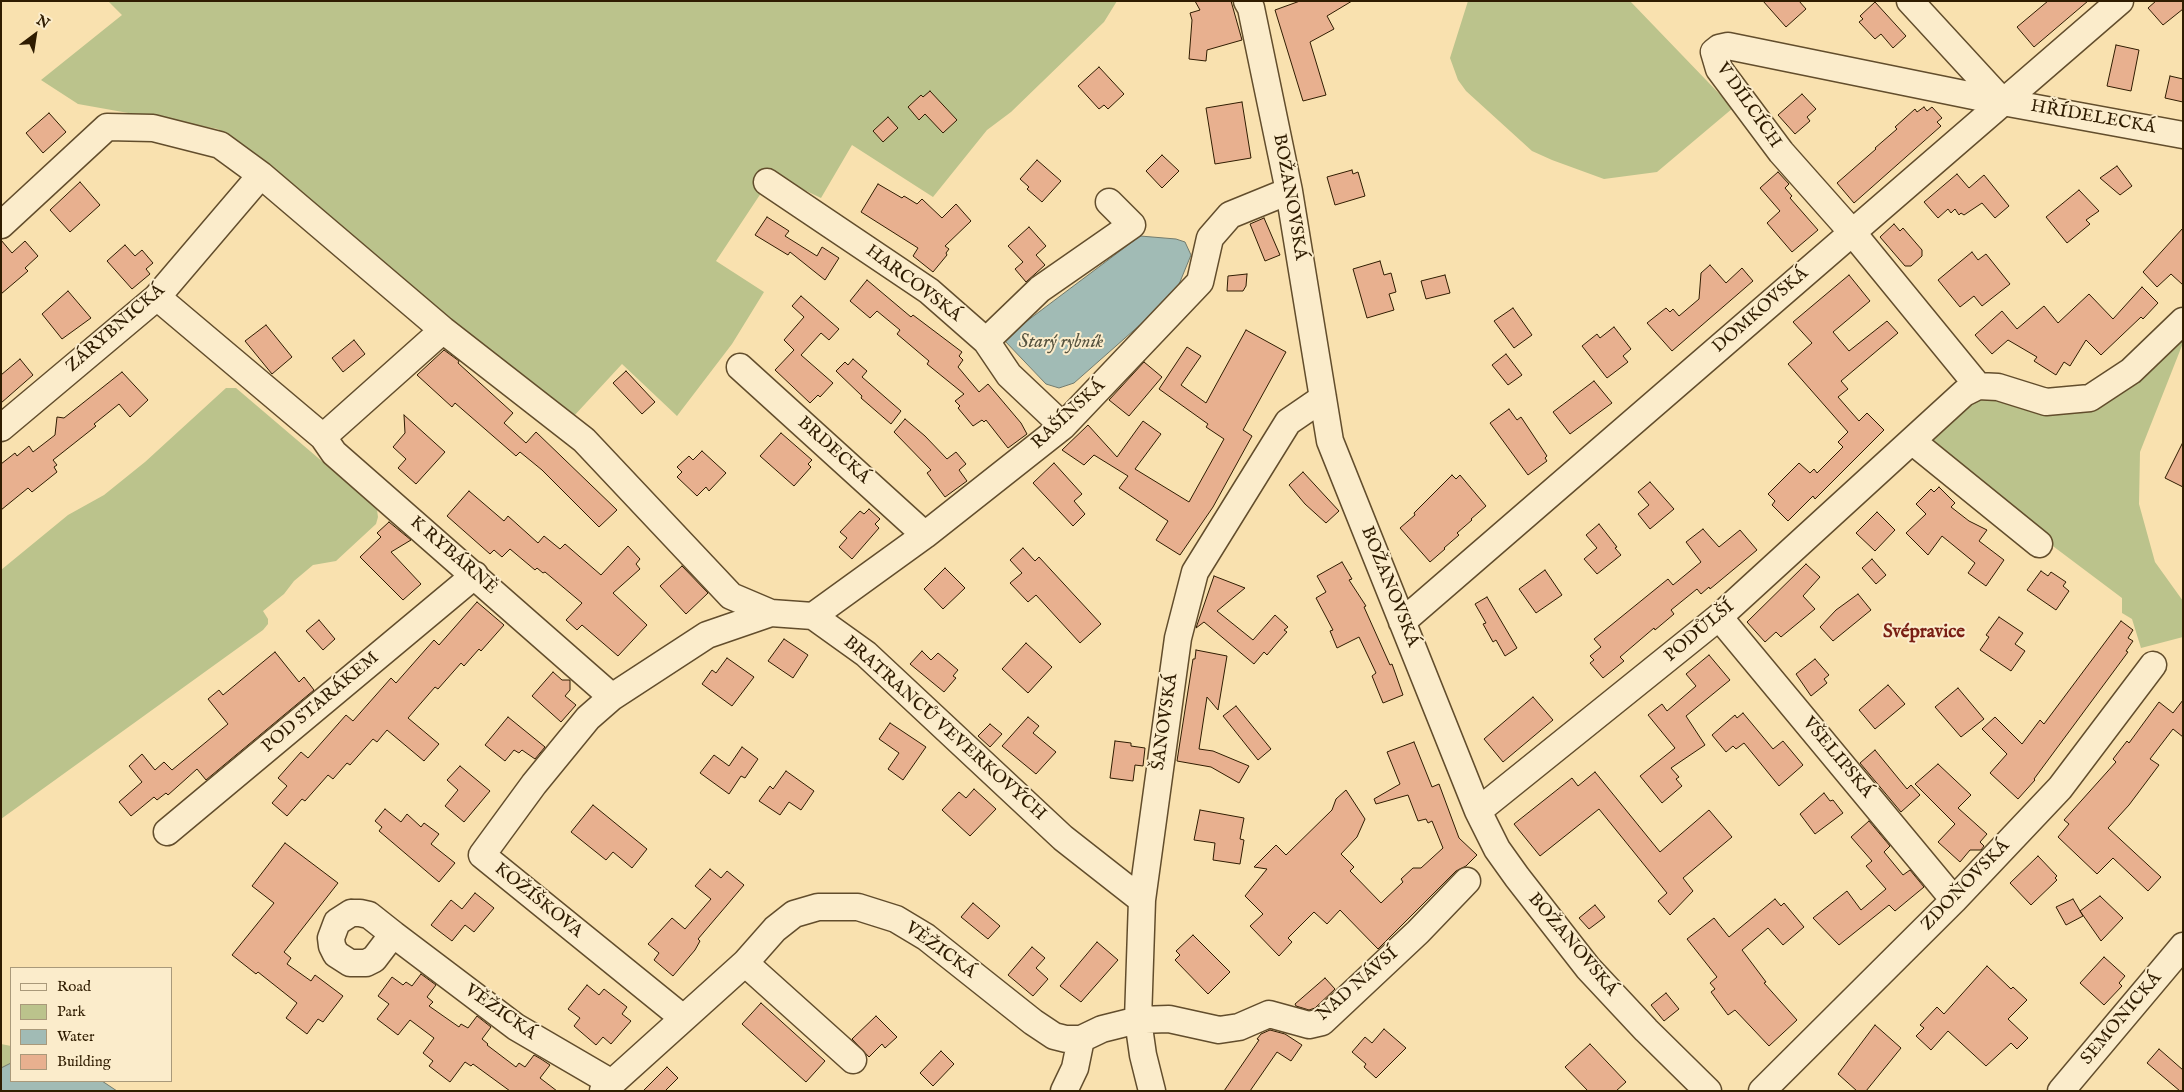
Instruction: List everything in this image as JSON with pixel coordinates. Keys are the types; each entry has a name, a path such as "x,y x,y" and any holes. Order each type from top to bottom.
{"street":[{"path":"1910,1 2003,102"},
{"name":"BOŽANOVSKÁ","path":"1251,3 1289,191 1330,441 1478,811 1497,849 1588,968 1646,1030 1708,1091"},
{"name":"DOMKOVSKÁ","path":"1402,622 2115,3"},
{"name":"V DÍLCÍCH","path":"1978,386 1852,232 1781,152 1719,70 1714,52 1719,48 1728,46 2003,102"},
{"name":"HŘÍDELECKÁ","path":"2003,102 2183,135"},
{"path":"1,224 107,127 153,128 220,145 261,175 443,330 584,440 730,596 771,613 813,616"},
{"name":"ZÁRYBNICKÁ","path":"1,428 157,297 261,175"},
{"name":"HARCOVSKÁ","path":"767,182 929,291 986,342 1009,375 1063,426"},
{"name":"RAŠÍNSKÁ","path":"813,616 925,535 1063,426 1200,282 1210,238 1230,215 1289,191"},
{"path":"986,342 1040,289 1132,225 1109,202"},
{"name":"K RYBÁRNĚ","path":"157,297 323,437 334,453 612,697"},
{"path":"1978,386 1998,387 2046,402 2090,398 2131,371 2183,321"},
{"path":"323,437 443,330"},
{"name":"BRDECKÁ","path":"740,367 925,535"},
{"name":"PODŮLŠÍ","path":"1478,811 1719,617 1964,393 1978,386"},
{"name":"ŠANOVSKÁ","path":"1152,1091 1143,1054 1138,1020 1142,900 1178,638 1195,572 1288,422 1323,398"},
{"path":"1912,441 2040,544"},
{"name":"POD STARÁKEM","path":"166,832 475,575"},
{"path":"612,697 707,634 771,613"},
{"name":"BRATRANCŮ VEVERKOVÝCH","path":"813,616 866,654 1063,838 1142,900"},
{"name":"VŠELIPSKÁ","path":"1719,617 1954,900"},
{"name":"ZDOŇOVSKÁ","path":"1762,1091 1954,900 2060,788 2153,665"},
{"name":"KOŽÍŠKOVA","path":"612,697 588,718 534,784 482,855 683,1018"},
{"name":"NAD NÁVSÍ","path":"1081,1039 1102,1030 1138,1020 1169,1019 1219,1030 1239,1027 1269,1014 1309,1025 1322,1022 1418,932 1467,881"},
{"name":"VĚŽICKÁ","path":"393,934 516,1027 608,1087 744,963 775,929 794,914 818,907 858,907 896,919 926,937 1033,1022 1054,1036 1066,1039 1081,1039"},
{"name":"SEMONICKÁ","path":"2061,1091 2183,946"},
{"path":"744,963 853,1060"},
{"path":"1064,1091 1075,1068 1081,1039"}],"green space":[{"path":"108,1 1117,1 1104,22 1011,112 987,130 933,197 852,145 821,198 773,175 716,261 764,292 732,344 677,416 622,364 573,417 366,253 218,129 78,104 41,80 122,15"},
{"path":"1468,1 1630,1 1733,108 1657,172 1604,179 1552,160 1532,151 1466,91 1458,80 1450,58"},
{"path":"2183,329 2183,343 2140,452 2139,504 2155,562 2183,601 2183,637 2141,648 2132,619 2122,613 2122,598 1965,480 1923,442 1967,398 1987,393 2045,410"},
{"path":"226,388 236,388 371,503 377,510 376,524 336,561 313,565 294,581 284,594 263,611 268,619 268,624 263,630 1,819 1,570 68,515 104,495 145,462"},
{"path":"1,1044 10,1046 10,1064 1,1068"}],"water":[{"name":"Starý rybník","path":"1140,236 1176,239 1185,242 1191,255 1175,294 1074,383 1059,388 1046,384 1003,339"},
{"path":"10,1064 10,1082 104,1082 117,1091 1,1091 1,1068"}],"building":[{"path":"1195,1 1231,1 1242,40 1207,50 1206,61 1189,59 1192,20 1190,13 1200,10"},
{"path":"1300,1 1352,1 1327,16 1334,29 1310,42 1326,95 1303,101 1275,10"},
{"path":"1763,1 1799,1 1806,9 1786,27"},
{"path":"2048,1 2088,1 2034,47 2017,27"},
{"path":"2156,1 2183,1 2183,9 2163,25 2148,8"},
{"path":"1875,2 1906,36 1893,48 1881,34 1875,39 1859,22 1863,19 1860,16"},
{"path":"2116,45 2139,50 2131,91 2107,86"},
{"path":"1099,67 1124,94 1108,109 1104,105 1099,109 1078,86"},
{"path":"2170,76 2183,79 2183,102 2165,98"},
{"path":"930,91 957,120 943,133 925,114 919,120 908,107 921,95 923,97"},
{"path":"1802,94 1816,109 1807,117 1810,121 1795,134 1778,115"},
{"path":"1242,102 1251,158 1215,164 1206,108"},
{"path":"1924,107 1927,111 1932,107 1942,118 1937,122 1941,126 1854,203 1837,183 1876,149 1897,129 1895,127 1915,109 1917,112"},
{"path":"49,113 66,132 43,153 26,133"},
{"path":"888,117 898,128 883,142 873,131"},
{"path":"1162,155 1179,171 1162,188 1146,171"},
{"path":"1037,160 1061,181 1042,202 1027,189 1029,187 1020,179"},
{"path":"2117,166 2132,186 2120,195 2100,178"},
{"path":"1352,170 1353,174 1358,172 1365,196 1335,205 1327,177"},
{"path":"1778,172 1789,184 1785,188 1792,196 1790,198 1818,230 1792,252 1767,223 1780,211 1760,188"},
{"path":"1957,174 1969,188 1984,175 2009,206 1995,218 1982,203 1964,215 1961,213 1959,215 1955,209 1951,213 1948,209 1938,218 1924,202"},
{"path":"80,182 100,205 70,232 50,210"},
{"path":"878,184 902,198 904,196 917,204 922,199 942,218 956,204 971,221 945,246 949,249 946,253 947,255 933,272 913,256 918,248 861,212"},
{"path":"2079,190 2099,211 2086,220 2090,224 2067,243 2046,217"},
{"path":"767,217 789,231 785,236 817,256 822,247 839,258 825,280 790,252 788,255 755,235"},
{"path":"1264,218 1280,255 1265,261 1250,224"},
{"path":"1894,224 1900,231 1903,228 1922,250 1922,256 1911,266 1905,266 1880,237"},
{"path":"1029,227 1046,246 1036,255 1045,265 1026,282 1015,269 1023,262 1008,246"},
{"path":"2183,228 2183,285 2171,274 2157,287 2143,272"},
{"path":"1,240 12,253 25,241 38,256 25,268 28,271 1,294"},
{"path":"125,245 135,256 142,250 153,263 146,269 150,274 132,289 107,261"},
{"path":"1972,252 1978,260 1986,254 2010,284 1982,306 1974,296 1960,307 1938,280"},
{"path":"1380,261 1384,275 1391,273 1396,292 1389,294 1394,310 1367,318 1353,269"},
{"path":"1710,265 1726,283 1742,268 1753,281 1672,351 1647,323 1666,308 1670,312 1673,309 1679,316 1699,299 1701,273"},
{"path":"1247,274 1246,286 1243,291 1227,291 1228,276"},
{"path":"1445,275 1450,293 1426,299 1421,281"},
{"path":"1849,275 1870,301 1833,332 1849,351 1887,321 1898,333 1841,381 1848,389 1838,397 1859,421 1867,413 1884,430 1815,499 1813,496 1788,521 1772,505 1775,501 1768,494 1799,463 1810,473 1814,469 1817,473 1843,447 1838,442 1848,432 1788,364 1812,343 1793,322"},
{"path":"867,280 911,317 913,315 962,352 959,356 963,360 958,367 979,392 988,384 1021,423 1027,434 1008,448 986,420 984,422 982,420 973,426 958,408 960,406 955,401 964,394 927,364 929,361 897,334 900,330 877,311 870,318 850,301"},
{"path":"2142,287 2158,303 2143,319 2141,317 2101,355 2086,340 2070,366 2064,362 2056,375 2034,361 2037,357 2008,340 1992,354 1975,335 2002,311 2017,329 2044,306 2058,323 2089,294 2113,319"},
{"path":"68,291 91,318 62,339 42,314"},
{"path":"801,296 839,329 829,340 821,333 801,355 833,383 820,397 818,395 810,403 775,370 794,350 784,340 804,317 792,306"},
{"path":"1513,308 1532,335 1514,348 1494,321"},
{"path":"266,325 292,357 272,374 245,341"},
{"path":"1614,327 1631,349 1623,356 1628,362 1607,378 1582,346 1597,334 1600,338"},
{"path":"1246,330 1286,352 1243,430 1252,436 1213,507 1180,555 1156,540 1168,521 1119,488 1128,476 1094,455 1084,465 1062,450 1088,425 1117,457 1143,421 1161,434 1135,469 1189,502 1224,439 1206,427 1208,424 1159,389 1187,347 1201,356 1181,385 1206,403"},
{"path":"354,340 365,354 343,372 332,358"},
{"path":"444,350 459,361 458,363 513,413 504,423 526,443 536,432 617,510 599,527 542,470 520,452 516,456 455,403 452,407 417,375"},
{"path":"1506,354 1522,375 1508,385 1492,365"},
{"path":"20,359 33,375 1,403 1,375"},
{"path":"853,359 867,371 862,377 901,411 891,424 861,398 862,396 836,371 845,362 848,365"},
{"path":"1144,362 1162,377 1129,416 1109,400"},
{"path":"626,371 655,402 642,414 613,383"},
{"path":"122,372 148,400 130,417 119,404 94,424 96,426 53,460 57,465 54,467 57,472 32,492 28,488 1,510 1,464 15,453 17,456 29,446 33,452 55,435 57,417 64,418"},
{"path":"1594,381 1612,403 1570,434 1553,412"},
{"path":"1509,409 1517,420 1521,417 1547,456 1545,458 1547,461 1528,475 1490,423"},
{"path":"404,415 445,452 416,484 398,468 406,459 393,447 405,433"},
{"path":"905,419 947,459 956,452 966,464 959,470 967,481 945,497 927,473 931,470 894,432"},
{"path":"781,433 812,460 808,464 811,467 794,486 760,456"},
{"path":"2183,442 2183,487 2165,478"},
{"path":"702,451 726,473 709,491 706,487 697,496 677,477 682,472 677,467 689,456 693,460"},
{"path":"1054,463 1082,494 1074,501 1085,514 1073,526 1033,483"},
{"path":"1303,472 1339,511 1326,523 1305,504 1289,485"},
{"path":"1452,475 1456,479 1460,475 1486,506 1430,562 1400,528 1415,515 1414,513"},
{"path":"1650,482 1674,509 1650,529 1638,514 1649,505 1638,492"},
{"path":"1939,487 1955,503 1951,507 1969,521 1987,530 1979,541 2004,560 1986,586 1968,573 1975,563 1942,536 1928,555 1906,533 1926,514 1916,504 1931,489 1934,492"},
{"path":"469,491 504,521 508,516 538,543 544,536 560,549 565,544 601,575 628,546 640,559 636,564 640,569 613,593 647,625 618,656 582,625 577,630 566,620 582,603 545,572 543,573 537,568 535,570 510,549 502,557 494,550 490,554 447,516"},
{"path":"869,509 880,519 875,524 879,528 852,559 839,547 847,538 840,532 860,511 864,514"},
{"path":"1877,512 1895,530 1875,551 1856,533"},
{"path":"389,522 411,540 391,552 421,584 403,600 360,557 381,537 377,533"},
{"path":"1599,524 1621,555 1597,574 1584,559 1597,548 1586,535"},
{"path":"1703,529 1719,547 1740,530 1757,550 1710,589 1709,587 1701,594 1697,589 1671,610 1674,614 1655,630 1654,628 1620,657 1624,661 1603,678 1590,663 1594,660 1590,656 1601,647 1594,639 1668,579 1673,585 1701,562 1686,542"},
{"path":"1023,548 1035,561 1039,557 1101,624 1080,643 1036,595 1028,602 1010,583 1022,573 1010,560"},
{"path":"1872,559 1886,575 1876,584 1862,568"},
{"path":"1342,562 1352,579 1349,580 1366,606 1364,607 1390,665 1392,664 1403,695 1383,703 1372,676 1376,673 1359,637 1337,648 1330,631 1333,630 1316,598 1326,592 1317,576"},
{"path":"1806,564 1820,577 1803,596 1815,609 1781,637 1776,632 1765,642 1747,622"},
{"path":"682,566 708,593 686,614 660,586"},
{"path":"945,568 965,588 943,609 924,589"},
{"path":"1545,570 1562,595 1536,613 1519,589"},
{"path":"2041,571 2048,576 2051,572 2066,582 2063,586 2069,591 2056,610 2027,590"},
{"path":"1214,576 1245,588 1217,611 1253,640 1275,615 1288,627 1284,630 1287,632 1267,655 1264,652 1254,664 1204,622 1196,628"},
{"path":"1858,594 1871,610 1833,641 1820,627 1836,610"},
{"path":"1487,597 1517,648 1505,656 1496,640 1493,642 1483,624 1486,623 1475,604"},
{"path":"477,602 504,625 481,651 479,649 464,666 461,663 438,689 435,687 408,718 439,744 424,761 387,730 377,742 373,739 350,765 347,763 333,779 328,775 305,801 302,799 287,816 272,803 287,786 278,778 301,752 308,758 346,715 353,721 391,678 396,683 434,640 439,645"},
{"path":"1999,617 2023,633 2015,644 2025,651 2011,671 1980,650 1989,637 1986,635"},
{"path":"319,620 335,639 323,650 306,631"},
{"path":"2121,621 2133,630 2128,638 2133,641 2126,651 2128,652 2035,780 2018,799 1990,773 2007,754 1982,729 1995,717 2022,744 2040,720 2044,724"},
{"path":"784,639 808,655 793,678 768,661"},
{"path":"1026,643 1052,667 1028,693 1002,669"},
{"path":"1196,650 1227,656 1218,710 1207,697 1199,749 1213,751 1249,766 1239,783 1211,767 1177,761"},
{"path":"922,651 931,660 938,653 958,670 953,676 956,678 944,692 910,664"},
{"path":"275,652 299,682 304,677 314,690 206,780 197,769 168,795 166,793 157,800 154,797 131,816 119,802 142,782 129,766 142,754 155,770 164,762 172,770 228,724 208,699 219,690 223,695"},
{"path":"1709,655 1730,680 1686,716 1705,745 1671,768 1679,777 1676,779 1682,786 1662,803 1640,776 1675,748 1648,715 1662,704 1667,711 1696,686 1686,674"},
{"path":"727,658 754,677 732,706 702,684 712,670 716,673"},
{"path":"1815,659 1829,675 1824,679 1827,683 1811,696 1796,674"},
{"path":"553,672 562,680 570,680 570,690 565,696 576,705 561,722 532,696"},
{"path":"1888,685 1905,704 1875,729 1859,710"},
{"path":"1958,688 1984,719 1961,737 1935,707"},
{"path":"1533,697 1553,720 1503,762 1484,739"},
{"path":"2183,700 2183,737 2173,729 2150,759 2159,765 2129,805 2108,828 2161,877 2148,891 2113,858 2097,874 2058,837 2069,824 2064,820 2116,762 2113,759 2127,741 2129,743 2159,702 2173,713"},
{"path":"1236,706 1271,749 1258,760 1223,716"},
{"path":"1743,713 1773,749 1783,741 1803,765 1779,786 1744,743 1736,749 1733,746 1726,752 1712,735 1735,715 1737,718"},
{"path":"508,717 545,747 535,759 522,750 519,753 514,750 505,761 485,745"},
{"path":"1028,717 1039,726 1033,733 1056,752 1036,774 1002,746"},
{"path":"890,723 926,747 903,780 888,769 899,753 879,739"},
{"path":"990,724 1002,734 990,747 978,736"},
{"path":"1115,741 1131,743 1131,746 1145,748 1143,766 1135,765 1133,781 1110,778"},
{"path":"1414,742 1432,787 1439,784 1459,838 1477,855 1466,866 1456,871 1378,949 1340,910 1327,924 1314,912 1288,938 1292,942 1279,956 1250,926 1263,914 1245,896 1267,869 1254,867 1276,845 1286,855 1332,810 1336,799 1346,790 1365,819 1357,837 1341,854 1354,867 1350,871 1381,903 1403,882 1401,879 1413,868 1421,868 1443,848 1432,821 1428,823 1426,819 1418,821 1408,795 1376,804 1374,799 1400,784 1387,752"},
{"path":"742,747 758,759 745,778 741,776 729,794 700,773 714,755 729,766"},
{"path":"1875,750 1907,789 1911,785 1920,795 1901,812 1860,763"},
{"path":"1938,764 1971,795 1958,808 1987,834 1980,842 1984,846 1981,850 1970,850 1960,862 1938,842 1955,824 1915,784"},
{"path":"460,766 490,791 464,822 445,806 458,790 447,780"},
{"path":"786,771 814,791 801,810 789,802 780,815 759,801 770,786 773,789"},
{"path":"1595,772 1660,852 1709,810 1732,837 1683,878 1693,891 1670,915 1658,901 1667,893 1599,809 1540,856 1514,824 1572,778 1578,786"},
{"path":"974,789 996,809 970,836 942,810 959,792 966,798"},
{"path":"1824,793 1830,801 1833,800 1843,813 1815,834 1800,814"},
{"path":"593,805 647,849 632,868 613,852 606,860 571,832"},
{"path":"385,809 401,822 407,814 421,827 424,823 439,834 431,844 455,863 439,882 379,831 382,827 375,821"},
{"path":"1200,810 1244,818 1240,839 1244,840 1240,864 1213,860 1215,843 1194,840"},
{"path":"1869,821 1890,846 1884,852 1903,875 1910,870 1924,887 1895,911 1889,905 1839,945 1813,918 1847,891 1861,910 1886,889 1866,866 1872,861 1851,837"},
{"path":"285,843 338,883 284,952 291,958 287,964 311,981 315,975 343,996 323,1022 318,1019 307,1034 286,1018 297,1003 258,972 256,974 232,955 274,903 252,886"},
{"path":"2038,856 2057,876 2055,878 2057,880 2031,905 2010,883"},
{"path":"710,869 721,878 727,871 744,885 698,939 700,941 695,950 673,976 654,960 659,953 648,944 672,918 685,929 711,899 695,886"},
{"path":"475,893 494,908 474,932 465,925 452,941 431,925 451,900 462,909"},
{"path":"2100,896 2123,918 2101,941 2080,911"},
{"path":"1775,899 1781,906 1784,903 1804,927 1783,945 1768,928 1742,950 1766,982 1764,983 1797,1020 1769,1046 1735,1010 1728,1015 1711,992 1715,989 1710,983 1717,977 1687,939 1714,918 1729,937"},
{"path":"2073,899 2083,916 2066,925 2056,907"},
{"path":"973,903 1000,926 988,939 961,917"},
{"path":"1595,905 1605,917 1589,929 1579,918"},
{"path":"1193,935 1230,972 1208,994 1175,960 1180,955 1176,951"},
{"path":"1097,942 1118,960 1081,1002 1060,986"},
{"path":"1032,947 1045,958 1036,968 1048,979 1033,996 1008,975"},
{"path":"2104,957 2125,976 2119,983 2122,986 2104,1005 2080,983"},
{"path":"1987,966 2011,989 2013,987 2027,1000 2008,1019 2028,1038 2017,1049 2011,1043 1986,1066 1948,1031 1931,1050 1916,1036 1924,1028 1920,1025 1937,1007 1944,1014"},
{"path":"421,974 436,985 427,997 433,1002 429,1006 459,1027 461,1024 468,1028 477,1016 491,1027 482,1039 487,1045 516,1067 519,1063 525,1067 534,1055 541,1059 550,1065 540,1078 557,1091 510,1091 473,1064 471,1066 465,1062 450,1082 429,1066 433,1061 423,1053 434,1038 410,1020 398,1035 377,1019 389,1004 378,996 392,977 403,985 406,982 412,986"},
{"path":"1325,978 1335,989 1315,1008 1309,1010 1296,1006 1295,1004"},
{"path":"587,985 599,995 604,989 627,1007 622,1014 631,1021 611,1044 603,1037 596,1045 574,1026 580,1018 568,1009"},
{"path":"1666,993 1679,1009 1664,1021 1651,1005"},
{"path":"761,1003 825,1061 806,1082 742,1024"},
{"path":"876,1016 897,1037 885,1048 882,1044 869,1057 852,1039"},
{"path":"1875,1025 1901,1048 1866,1091 1857,1091 1838,1074"},
{"path":"1384,1029 1406,1048 1376,1078 1364,1067 1366,1064 1352,1052 1365,1037 1372,1043"},
{"path":"1270,1030 1285,1034 1302,1045 1291,1061 1277,1052 1250,1091 1224,1091 1259,1040 1257,1039 1261,1034"},
{"path":"1590,1044 1626,1082 1616,1091 1588,1091 1565,1067"},
{"path":"2159,1049 2183,1070 2183,1091 2180,1091 2147,1063"},
{"path":"941,1051 954,1064 933,1086 920,1073"},
{"path":"667,1067 678,1078 665,1091 643,1091"}],"district":[{"name":"Svépravice","path":"1924,633"}]}
